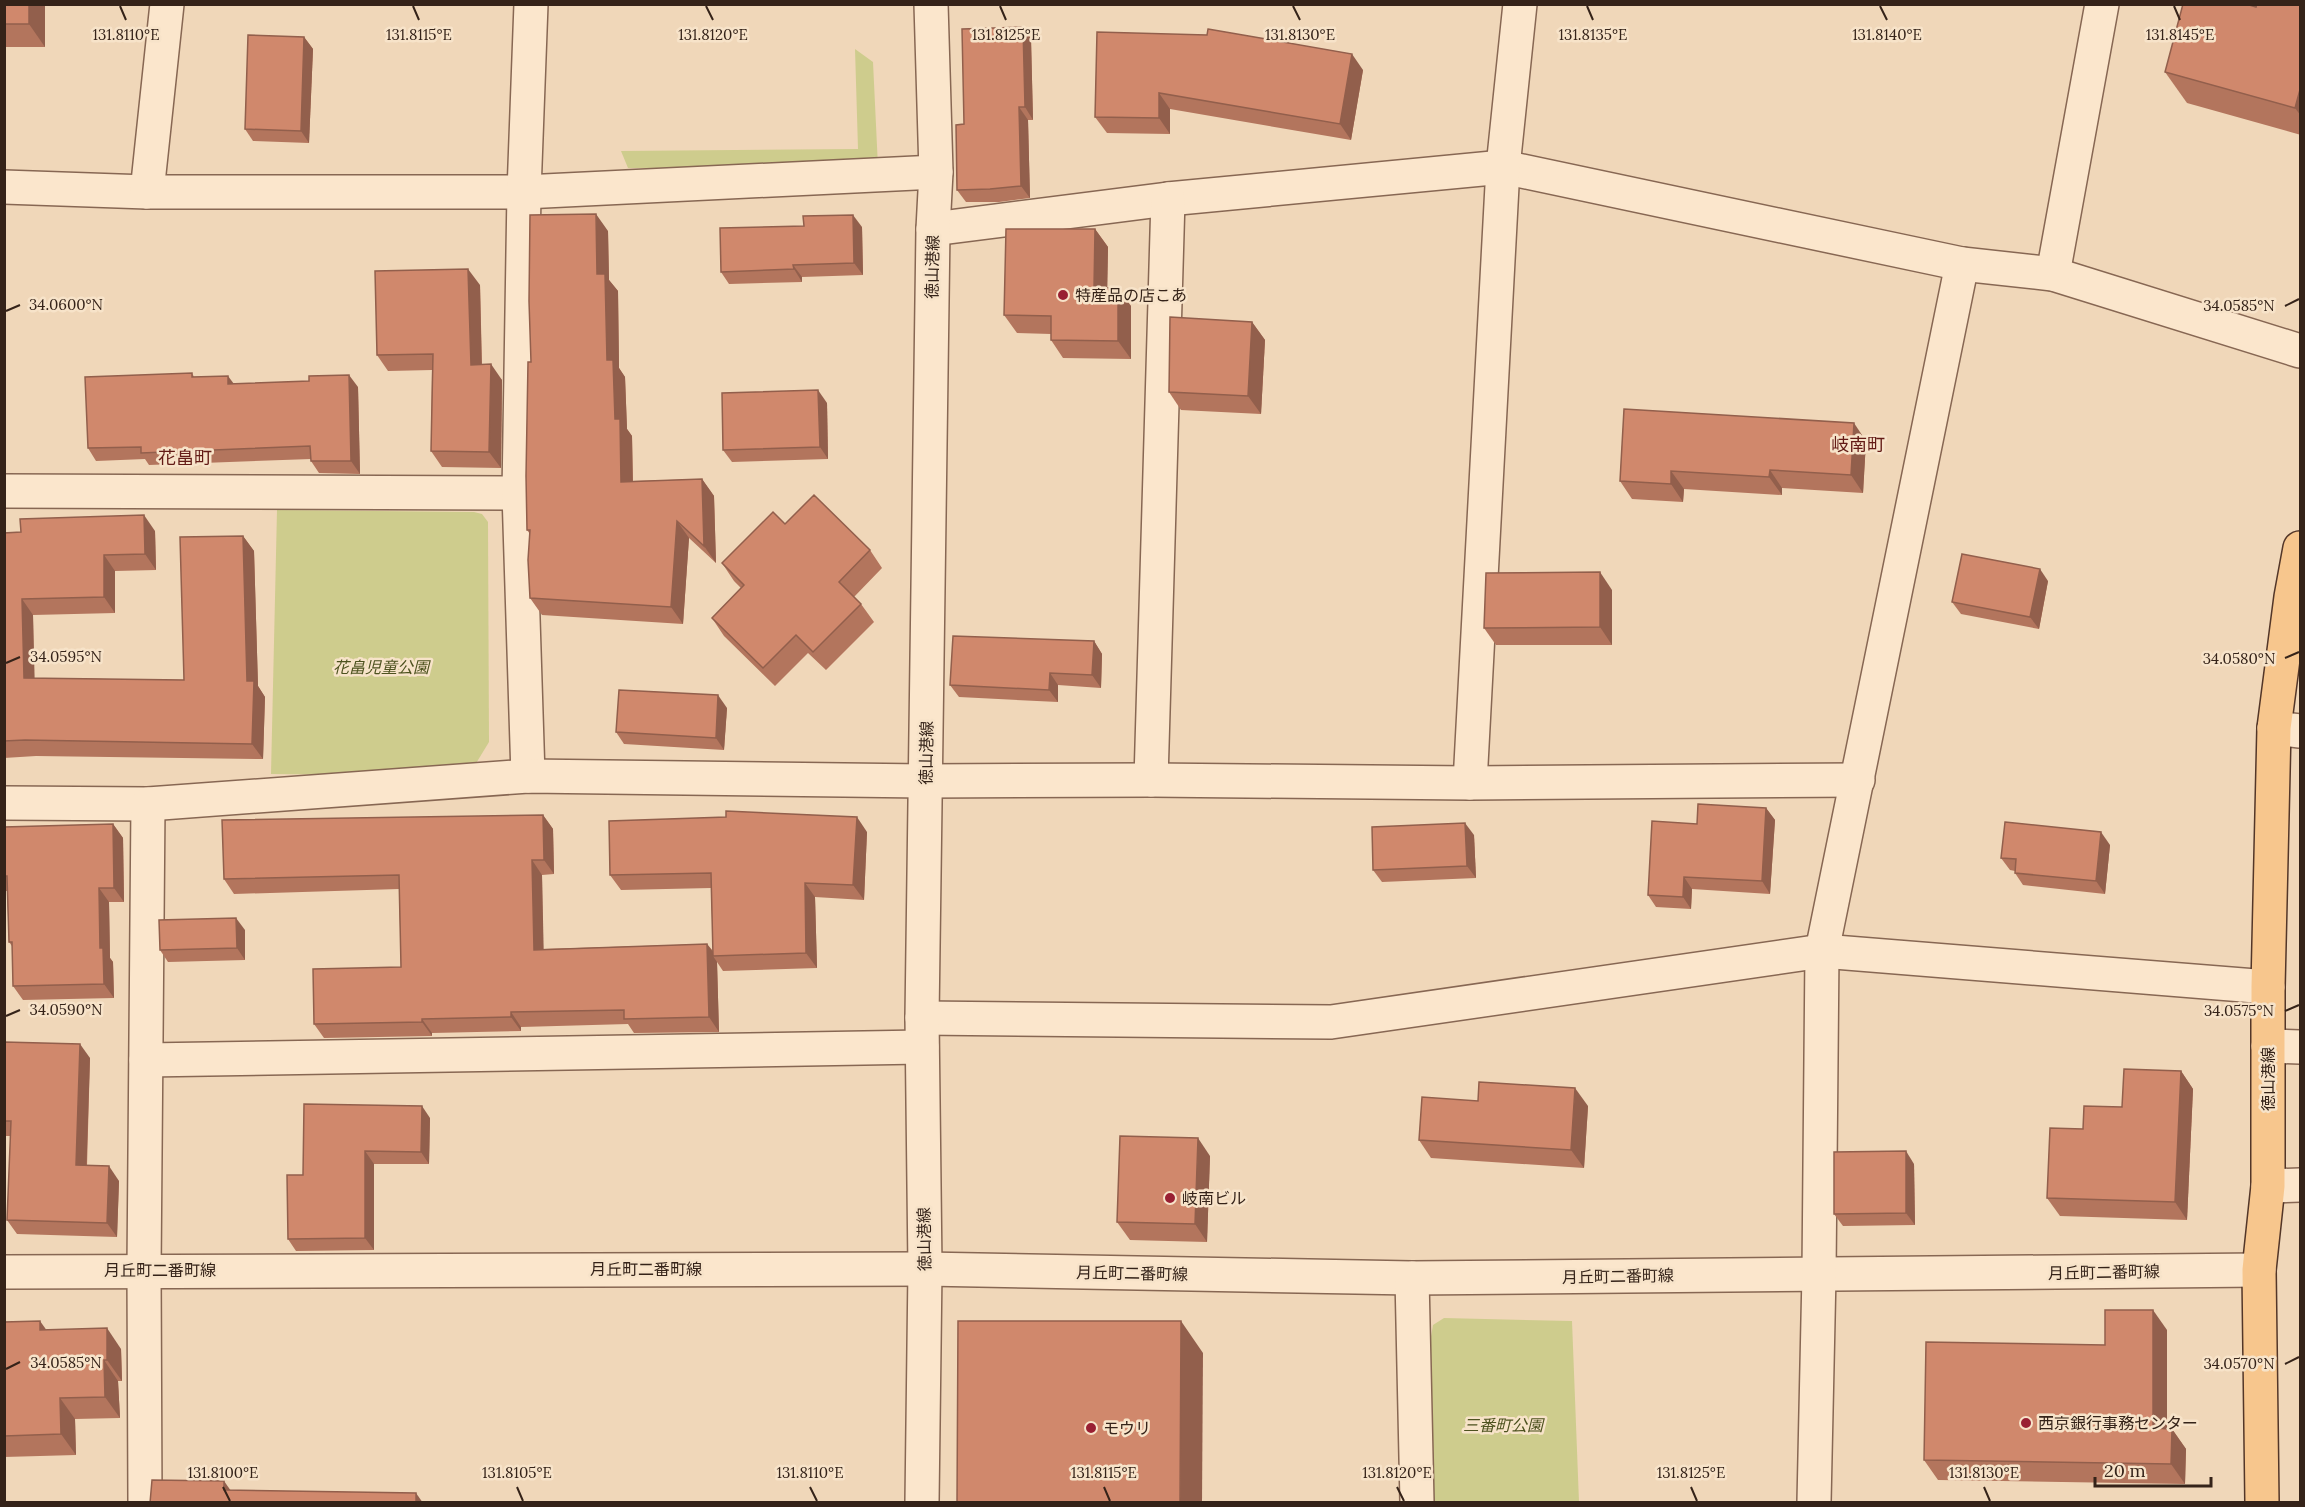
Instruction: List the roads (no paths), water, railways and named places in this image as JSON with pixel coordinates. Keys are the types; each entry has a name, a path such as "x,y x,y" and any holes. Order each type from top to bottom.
{"main road":[{"name":"徳山港線","path":"2262,1503 2259,1270 2268,1186 2268,987 2287,729 2291,597 2301,548"}],"street":[{"path":"147,192 167,4"},
{"path":"528,776 519,493 524,192 531,4"},
{"name":"徳山港線","path":"922,1503 925,1269 922,1032 933,229 936,172 931,4"},
{"path":"1470,783 1503,167 1520,4"},
{"path":"2053,274 2102,4"},
{"path":"933,229 1168,199 1503,167 1962,264 2053,274 2301,351"},
{"path":"4,187 147,192 524,192 936,172"},
{"path":"1151,780 1168,199"},
{"path":"1814,1503 1822,951 1962,264"},
{"path":"4,490 519,493"},
{"path":"4,803 148,804 528,776 925,781 1151,780 1470,783 1858,780"},
{"path":"145,1503 144,1270 148,804"},
{"path":"146,1060 922,1032 1331,1022 1822,951 2268,987"},
{"path":"2268,1046 2301,1047"},
{"path":"2268,1186 2301,1185"},
{"name":"月丘町二番町線","path":"4,1272 925,1269 1412,1278 2259,1270"},
{"path":"1412,1278 1417,1503"}],"place":[{"name":"特産品の店こあ","path":"1063,295"},
{"name":"岐南ビル","path":"1170,1198"},
{"name":"西京銀行事務センター","path":"2026,1423"},
{"name":"モウリ","path":"1091,1428"}],"district":[{"name":"岐南町","path":"1858,445"},
{"name":"花畠町","path":"185,458"}],"park label":[{"name":"花畠児童公園","path":"381,667"},
{"name":"三番町公園","path":"1503,1425"}]}
